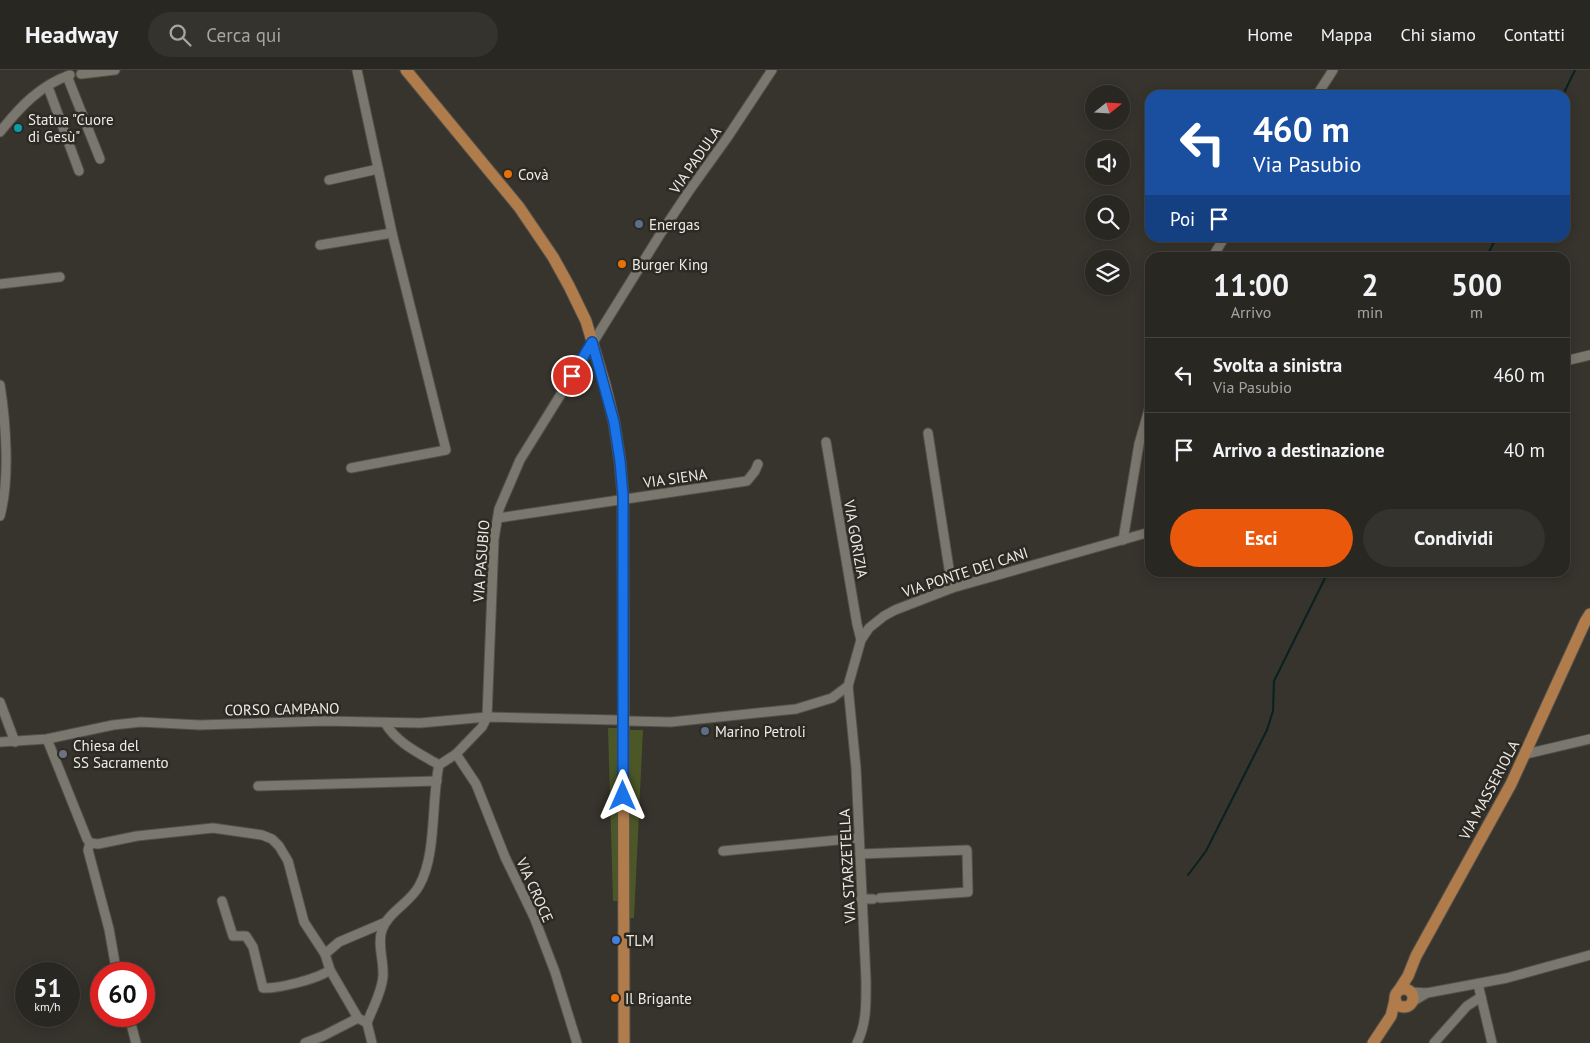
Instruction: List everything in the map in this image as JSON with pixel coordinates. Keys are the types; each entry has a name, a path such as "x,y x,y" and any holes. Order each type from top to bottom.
{"main road":[{"path":"406,70 474,151 537,232 553,257 586,321 614,422 623,499 624,1043"},
{"name":"VIA MASSERIOLA","path":"1405,997 1408,976 1416,956 1512,784 1581,630 1590,614"},
{"path":"1373,1043 1405,997"}],"street":[{"path":"69,74 76,78 81,72 115,70"},
{"path":"351,468 446,450 392,233 357,70"},
{"name":"VIA PADULA","path":"592,342 675,212 772,70"},
{"path":"1320,90 1333,70"},
{"path":"0,132 27,100 69,74"},
{"path":"69,74 100,159"},
{"path":"48,87 79,171"},
{"path":"329,180 378,169"},
{"path":"320,245 392,233"},
{"path":"0,284 60,277"},
{"name":"VIA PASUBIO","path":"487,717 494,539 500,509 520,460 592,342"},
{"path":"1570,360 1590,355"},
{"path":"0,384 5,498 0,516"},
{"path":"1123,540 1145,425"},
{"path":"928,433 952,588"},
{"name":"VIA GORIZIA","path":"826,442 856,624 861,640"},
{"name":"VIA SIENA","path":"498,518 747,481 758,464"},
{"name":"VIA PONTE DEI CANI","path":"848,686 861,640 869,628 884,616 952,588 1145,533"},
{"path":"628,721 671,722 796,709 832,698 848,686"},
{"name":"VIA STARZETELLA","path":"848,686 856,768 865,951 866,1013 862,1033 857,1043"},
{"path":"0,702 15,742"},
{"path":"325,954 340,942 386,922 406,903 419,886 424,874 431,840 439,765 456,754 482,727 487,717"},
{"name":"CORSO CAMPANO","path":"0,742 47,739 141,722 200,725 324,721 420,723 487,717 616,720"},
{"path":"385,723 397,738 418,755 439,765"},
{"path":"47,739 90,843 98,844 110,840 137,836 213,828 254,834 272,839 279,846 288,861 304,922 325,954 330,970 358,1018 367,1023"},
{"path":"1526,754 1590,739"},
{"name":"VIA CROCE","path":"456,754 476,784 505,857 534,917 555,972 577,1043"},
{"path":"258,786 437,781"},
{"path":"723,851 859,838"},
{"path":"90,843 88,850 109,929 115,962"},
{"path":"860,854 967,850 968,892 862,899"},
{"path":"222,901 233,936 235,938 246,936 253,947 263,988 306,981 322,976 330,970"},
{"path":"372,1043 367,1023 383,976 381,939 386,922"},
{"path":"1405,997 1507,978 1590,955"},
{"path":"1478,984 1492,1043"},
{"path":"1434,1043 1467,1006 1481,997"},
{"path":"304,1043 324,1039 358,1018"},
{"path":"132,1027 136,1043"}],"green space":[{"path":"608,728 618,728 619,901 613,901"},
{"path":"630,730 643,730 634,918 629,918"}],"waterway":[{"path":"1565,90 1575,70"},
{"path":"1489,252 1494,242"},
{"path":"1188,875 1206,851 1267,730 1273,711 1274,681 1326,577"}],"place":[{"name":"Statua \"Cuore di Gesù\"","path":"18,128"},
{"name":"Covà","path":"508,174"},
{"name":"Energas","path":"639,224"},
{"name":"Burger King","path":"622,264"},
{"name":"Marino Petroli","path":"705,731"},
{"name":"Chiesa del SS Sacramento","path":"63,754"},
{"name":"TLM","path":"616,940"},
{"name":"Il Brigante","path":"615,998"}],"route":[{"path":"572,376 592,342 614,422 623,495 623,796"}]}
